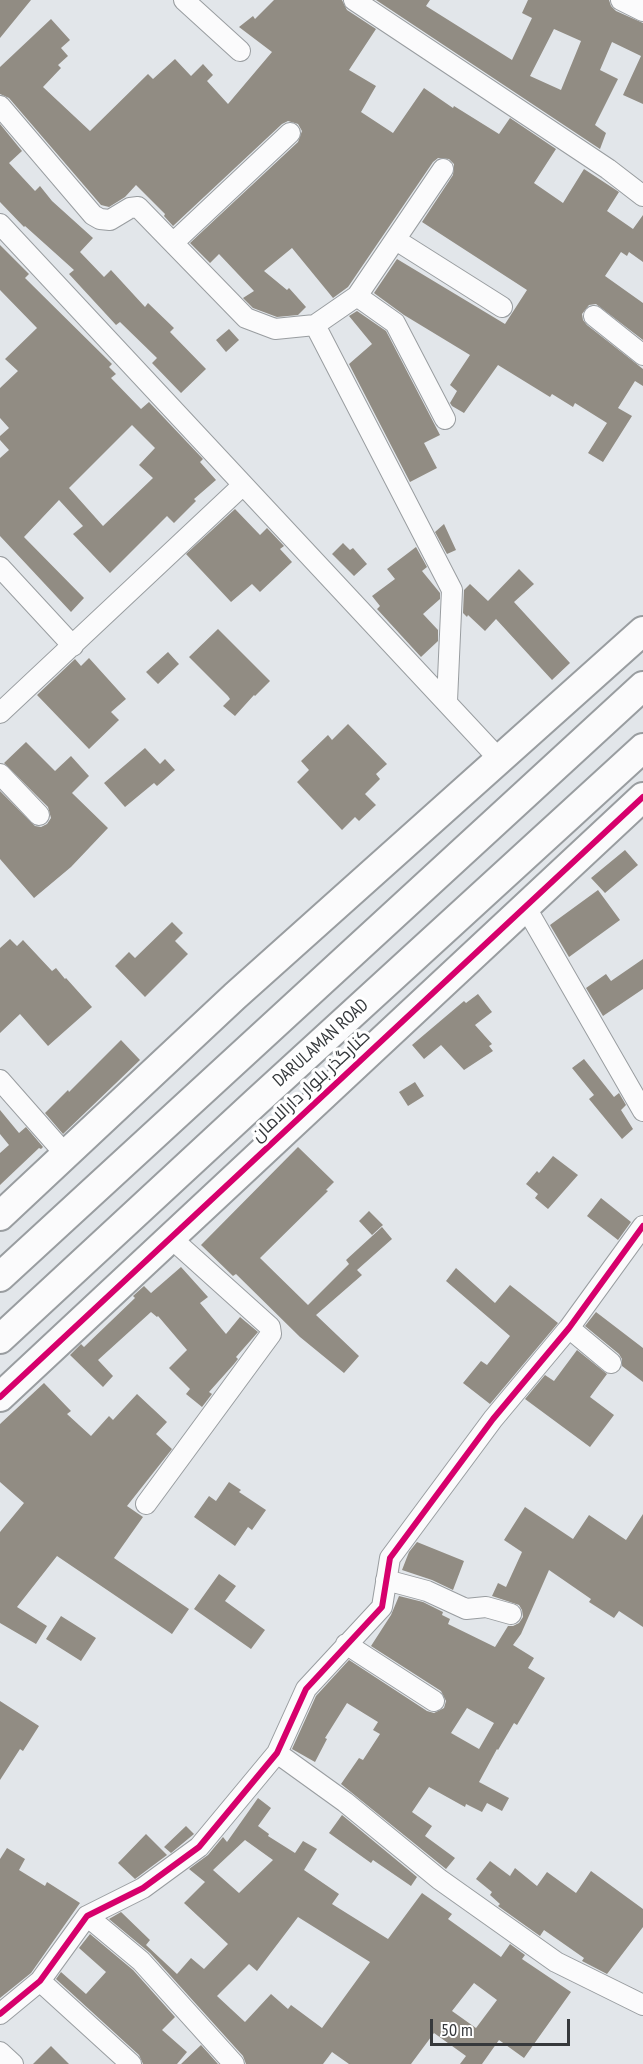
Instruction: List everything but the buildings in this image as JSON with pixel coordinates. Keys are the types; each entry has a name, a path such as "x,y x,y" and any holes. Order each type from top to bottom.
{"street":[{"path":"184,0 240,51"},
{"path":"354,0 609,169 643,196"},
{"path":"621,0 643,10"},
{"path":"0,106 93,215 100,219 110,220 130,208 138,207 246,318 275,329 315,325 357,296 443,169"},
{"path":"173,243 290,133"},
{"path":"0,225 499,759"},
{"path":"396,240 502,307"},
{"path":"357,296 395,323 445,419"},
{"path":"594,316 643,355"},
{"path":"315,325 452,590 447,701"},
{"path":"0,712 243,485"},
{"path":"0,567 73,646"},
{"path":"0,1216 243,988 643,631"},
{"path":"0,1277 643,686"},
{"name":"DARULAMAN ROAD","path":"0,1339 643,748"},
{"path":"0,774 39,815"},
{"name":"کنارگذر بلوار دارالامان","path":"0,1397 643,796"},
{"path":"525,906 643,1111"},
{"path":"0,1080 66,1155"},
{"path":"0,2014 40,1981 87,1916 143,1888 199,1847 278,1753 306,1689 382,1607 390,1558 494,1419 569,1328 643,1226"},
{"path":"146,1504 271,1334 270,1327 171,1238"},
{"path":"569,1328 611,1363"},
{"path":"386,1580 427,1591 466,1609 486,1606 511,1614"},
{"path":"346,1644 434,1701"},
{"path":"278,1753 345,1802 439,1879 556,1962 643,2005"},
{"path":"87,1916 141,1961 234,2064"},
{"path":"40,1981 130,2064"},
{"path":"0,2052 13,2064"}],"cycle path":[{"path":"0,1397 643,797"},
{"path":"0,2014 40,1981 87,1916 143,1888 199,1847 277,1753 306,1689 382,1607 390,1558 493,1419 569,1328 643,1226"}]}
